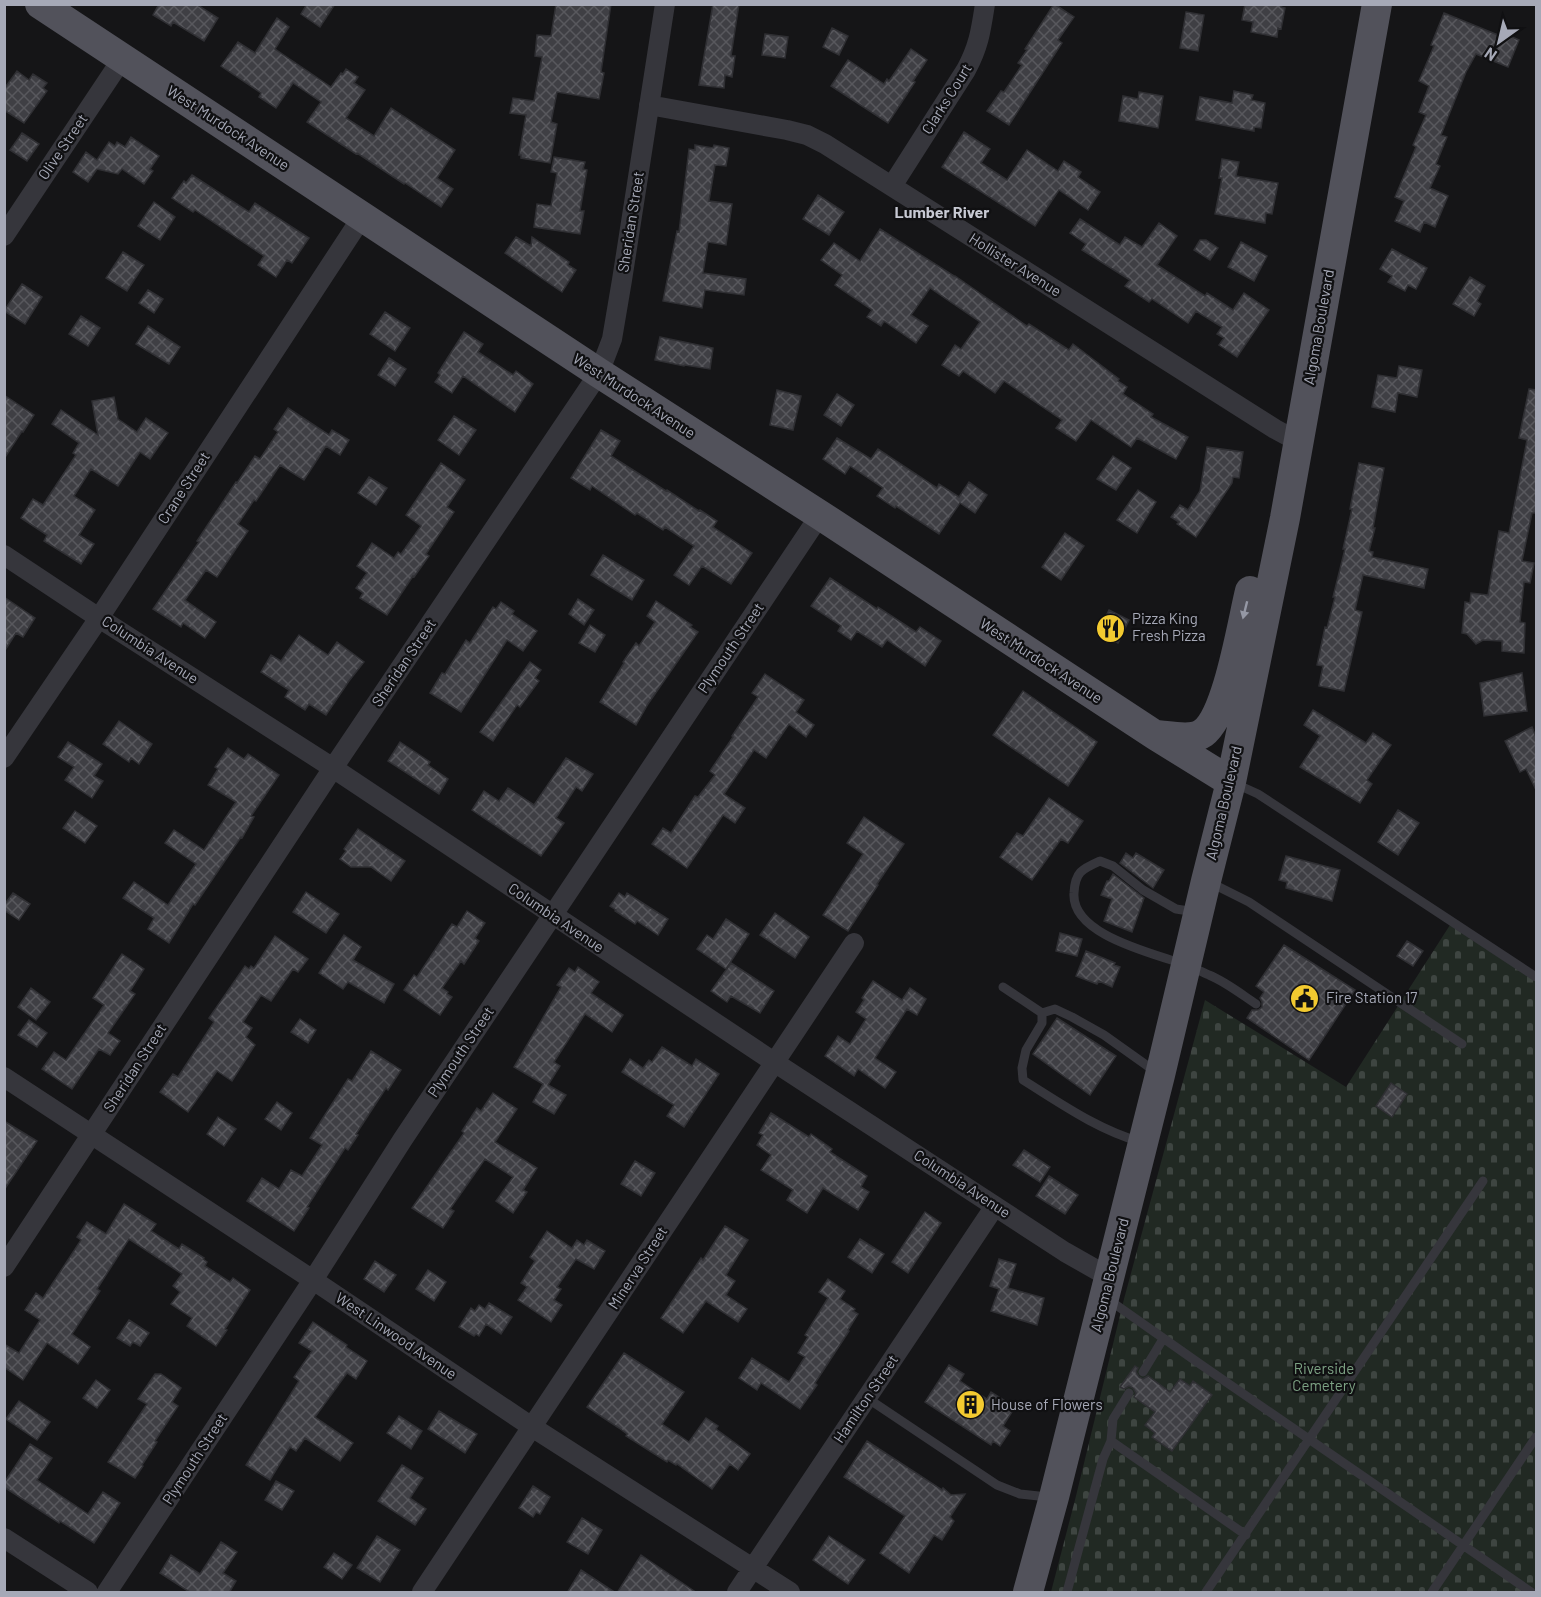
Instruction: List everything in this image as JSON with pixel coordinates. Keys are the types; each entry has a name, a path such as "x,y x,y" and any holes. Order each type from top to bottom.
{"main road":[{"name":"West Murdock Avenue","path":"40,4 598,373 1231,782"},
{"name":"Algoma Boulevard","path":"1028,1593 1107,1287 1231,782 1285,518 1377,4"},
{"path":"1155,735 1195,737 1203,733 1213,722 1226,693 1255,575 1285,518"}],"street":[{"name":"Sheridan Street","path":"4,1267 333,768 598,373 612,339 665,4"},
{"name":"Clarks Court","path":"892,186 975,54 985,4"},
{"name":"Olive Street","path":"4,236 122,58"},
{"name":"Hollister Avenue","path":"649,105 787,130 807,135 825,144 1265,423 1299,442"},
{"name":"Crane Street","path":"4,758 99,618 362,217"},
{"name":"Plymouth Street","path":"107,1593 551,915 820,515"},
{"name":"Columbia Avenue","path":"4,555 333,768 551,915 1065,1252 1107,1287"},
{"name":"Minerva Street","path":"422,1593 854,943"},
{"name":"West Linwood Avenue","path":"4,1077 532,1427 790,1593"},
{"name":"Hamilton Street","path":"737,1593 995,1206"},
{"path":"4,1538 88,1593"}],"lane":[{"path":"1231,782 1258,794 1536,976"},
{"path":"1198,913 1176,909 1143,890 1113,866 1100,861 1084,868 1074,880 1073,899 1079,914 1100,932 1134,948 1186,965 1218,979 1256,1004"},
{"path":"1206,881 1249,902 1462,1044"},
{"path":"1003,987 1042,1013 1054,1010 1072,1017 1104,1035 1160,1075"},
{"path":"1042,1013 1042,1023 1026,1050 1022,1068 1023,1080 1071,1110 1122,1137 1143,1142"},
{"path":"1206,1593 1483,1181"},
{"path":"1107,1287 1163,1339 1531,1593"},
{"path":"1143,1372 1163,1339"},
{"path":"1067,1593 1103,1459 1111,1442 1113,1419 1129,1393"},
{"path":"867,1398 998,1485 1020,1494 1054,1497"},
{"path":"1432,1593 1536,1437"},
{"path":"1111,1442 1246,1534"}],"green space":[{"name":"Riverside Cemetery","path":"1450,925 1536,981 1536,1592 1051,1592 1124,1299 1205,1000 1346,1087"}],"building":[{"path":"159,4 196,4 218,18 204,41 173,22 171,26 153,15"},
{"path":"307,4 335,4 320,27 301,14"},
{"path":"556,4 611,4 599,99 557,92 551,122 557,124 550,163 521,158 519,155 526,115 510,113 513,98 534,101 542,57 535,56 537,35 551,36"},
{"path":"713,4 739,4 731,56 735,56 732,77 725,75 724,88 699,85"},
{"path":"1054,4 1074,17 1058,40 1062,43 1009,125 987,111 1001,91 1004,92 1022,65 1018,63 1027,50 1025,49"},
{"path":"1245,4 1281,4 1281,7 1285,8 1277,37 1251,32 1253,22 1242,20"},
{"path":"1186,12 1204,15 1198,51 1180,48"},
{"path":"1444,13 1498,35 1500,32 1519,40 1508,67 1476,54 1466,72 1441,135 1447,137 1436,164 1440,166 1430,188 1448,196 1435,227 1424,222 1420,232 1395,221 1404,201 1395,197 1416,147 1413,145 1426,115 1419,112 1429,86 1419,81 1434,46 1431,45"},
{"path":"277,18 289,27 275,49 331,87 346,69 358,77 354,83 365,90 346,118 374,136 391,108 455,150 437,178 453,189 441,207 307,122 321,102 293,83 276,108 259,97 261,93 221,66 238,42 255,53"},
{"path":"832,28 848,36 839,55 823,47"},
{"path":"765,34 788,37 785,58 762,55"},
{"path":"911,49 927,60 888,123 831,86 848,60 884,84 887,79 889,81"},
{"path":"17,71 29,80 33,74 47,83 43,88 47,91 24,123 4,110 4,89"},
{"path":"1234,91 1253,95 1251,100 1265,103 1261,128 1254,127 1254,131 1196,120 1200,97 1232,103"},
{"path":"1139,92 1163,96 1158,128 1119,121 1123,96 1138,99"},
{"path":"964,132 990,149 981,163 1007,180 1027,150 1058,171 1064,161 1081,172 1078,177 1100,192 1088,210 1059,190 1035,226 942,167"},
{"path":"22,133 39,144 27,161 10,150"},
{"path":"131,137 159,156 144,184 122,169 118,174 97,169 88,182 73,172 86,152 97,160 109,142 115,146 117,142 125,147"},
{"path":"695,145 729,148 726,166 715,165 709,201 732,204 726,245 708,242 703,273 746,279 744,295 705,290 702,308 663,301 677,231 679,232 689,149 695,150"},
{"path":"554,157 585,162 583,169 587,170 580,211 584,211 580,234 534,227 537,204 551,206 557,173 551,172"},
{"path":"1222,159 1239,162 1236,176 1278,183 1272,214 1266,213 1265,223 1215,214 1222,178 1219,178"},
{"path":"192,175 249,212 255,203 309,238 292,263 287,260 276,277 258,265 264,256 195,210 193,212 172,198 184,181 186,183"},
{"path":"818,195 844,212 829,235 803,219"},
{"path":"154,202 175,217 160,240 138,226"},
{"path":"1080,219 1120,245 1125,237 1142,247 1159,223 1177,236 1157,265 1205,296 1207,293 1233,310 1244,293 1269,310 1237,357 1219,345 1224,338 1217,334 1222,327 1196,311 1188,323 1152,299 1149,302 1125,286 1130,280 1082,250 1086,244 1070,233"},
{"path":"880,229 955,276 1027,326 1029,324 1069,350 1073,344 1119,379 1118,381 1127,387 1123,394 1153,414 1151,417 1188,437 1176,459 1137,438 1131,447 1091,420 1076,441 1056,428 1062,420 1004,381 995,393 963,371 959,376 942,365 955,345 961,349 980,322 930,288 911,315 928,326 916,343 884,321 881,326 867,317 872,310 835,285 842,275 821,260 834,243 860,261"},
{"path":"516,237 531,246 532,237 569,262 568,265 576,270 562,292 505,253"},
{"path":"1200,240 1206,240 1218,248 1210,260 1194,250"},
{"path":"1241,242 1267,256 1254,281 1228,267"},
{"path":"1392,249 1427,268 1416,289 1408,285 1405,291 1388,282 1392,276 1380,269"},
{"path":"123,252 144,265 127,291 106,278"},
{"path":"1470,277 1485,286 1477,301 1481,304 1474,316 1453,304"},
{"path":"22,284 42,297 25,324 4,311"},
{"path":"148,290 163,299 154,313 139,303"},
{"path":"385,312 410,328 395,351 370,334"},
{"path":"81,316 100,328 88,346 69,334"},
{"path":"148,326 180,347 169,364 136,344"},
{"path":"464,332 483,344 478,352 513,375 516,371 533,384 515,412 463,376 452,393 435,382 440,375 438,373"},
{"path":"660,337 713,348 710,369 655,360"},
{"path":"389,358 406,369 395,386 378,375"},
{"path":"1399,366 1422,370 1417,397 1398,393 1395,412 1372,407 1378,375 1397,378"},
{"path":"1529,389 1536,390 1536,513 1532,513 1522,561 1534,563 1530,583 1524,582 1520,622 1525,623 1524,653 1502,651 1502,641 1483,640 1476,644 1467,634 1462,633 1465,602 1470,603 1471,593 1488,595 1499,531 1509,533 1527,440 1519,438"},
{"path":"777,390 801,396 793,430 770,425"},
{"path":"837,394 854,405 841,426 824,415"},
{"path":"4,395 34,415 4,459"},
{"path":"114,397 118,419 137,432 146,418 168,433 150,459 140,452 118,486 91,469 74,496 95,510 79,535 94,544 81,564 44,541 47,535 21,518 33,499 43,505 76,455 73,453 79,443 52,424 61,410 98,435 92,401"},
{"path":"288,408 329,435 332,430 349,440 340,455 326,446 304,480 280,465 256,501 254,500 238,524 248,531 217,577 206,570 185,600 216,622 205,638 183,623 181,627 153,609 199,542 197,541 236,482 255,456 260,459 278,432 274,429"},
{"path":"454,416 476,430 459,455 438,440"},
{"path":"601,430 620,441 611,456 717,521 713,527 752,553 731,584 702,566 689,585 674,575 694,546 665,527 663,530 637,513 635,515 592,486 590,490 571,478"},
{"path":"837,438 871,459 878,449 937,488 939,484 959,497 969,482 987,495 975,513 960,503 939,534 877,496 883,488 850,466 845,474 823,459"},
{"path":"1207,447 1243,452 1239,478 1233,477 1232,483 1196,537 1171,517 1180,505 1188,510 1200,491"},
{"path":"1113,456 1131,468 1116,490 1097,479"},
{"path":"441,463 465,480 447,507 454,512 426,554 429,556 387,615 360,598 363,593 356,588 367,573 357,566 372,543 394,558 398,552 401,554 421,526 406,515"},
{"path":"1359,463 1384,468 1373,528 1375,528 1369,551 1373,552 1372,557 1428,569 1424,588 1363,575 1355,610 1362,612 1344,691 1319,686 1323,666 1317,665 1345,549 1343,549"},
{"path":"369,477 387,488 376,505 358,493"},
{"path":"1138,490 1156,502 1137,533 1117,520"},
{"path":"1065,533 1084,546 1061,580 1042,567"},
{"path":"603,555 644,580 632,600 591,575"},
{"path":"830,578 916,632 920,627 941,641 925,666 887,640 882,647 857,631 851,640 838,631 841,626 811,606"},
{"path":"4,597 35,618 23,637 16,633 4,652"},
{"path":"578,599 594,610 584,625 569,614"},
{"path":"656,601 692,625 690,627 698,632 636,725 600,702 636,643 639,646 655,622 647,616"},
{"path":"501,602 514,611 512,614 537,631 523,651 507,640 461,712 430,693 466,640 470,643 493,607 496,609"},
{"name":"Pizza King Fresh Pizza","path":"1109,610 1129,620 1118,643 1098,633"},
{"path":"590,625 605,635 595,652 579,643"},
{"path":"299,635 328,655 337,642 364,662 326,715 309,704 305,710 285,697 289,690 261,672 271,655 281,661"},
{"path":"530,662 541,670 535,678 539,681 520,707 517,705 493,741 480,732"},
{"path":"1522,673 1527,711 1484,716 1480,683"},
{"path":"765,674 804,700 796,712 814,725 806,737 789,724 766,758 754,750 724,794 745,808 735,823 723,815 687,868 652,844 663,828 671,833 695,796 698,797 715,775 710,771 758,697 752,693"},
{"path":"1023,691 1097,742 1068,786 993,735"},
{"path":"1313,710 1366,743 1373,733 1391,745 1367,780 1372,784 1360,803 1300,767 1320,736 1304,725"},
{"path":"119,721 152,744 139,764 131,758 129,762 103,744"},
{"path":"1532,727 1536,737 1536,790 1526,769 1520,772 1505,741"},
{"path":"68,742 102,764 94,776 103,781 92,798 65,780 74,767 58,757"},
{"path":"400,742 430,762 428,765 448,779 439,794 388,761"},
{"path":"228,748 244,759 248,754 279,775 251,816 254,817 242,838 195,905 193,904 169,943 148,929 154,918 123,898 134,882 168,905 196,864 165,843 174,830 204,850 236,802 208,785 218,769 215,767"},
{"path":"566,758 593,774 582,791 576,787 556,818 564,823 541,856 472,810 484,791 499,801 508,788 534,805"},
{"path":"1049,798 1083,821 1068,843 1061,839 1032,880 1000,857 1017,833 1023,836"},
{"path":"1398,810 1419,823 1398,855 1378,842"},
{"path":"75,811 97,826 85,843 63,828"},
{"path":"864,817 904,844 848,931 823,915 863,854 847,843"},
{"path":"358,829 405,861 391,881 371,867 351,867 340,859"},
{"path":"1126,853 1133,858 1136,853 1164,870 1153,888 1120,863"},
{"path":"1286,856 1340,870 1332,901 1286,888 1287,882 1279,880"},
{"path":"1113,874 1144,898 1132,932 1104,921 1112,899 1101,895"},
{"path":"306,892 339,914 326,933 293,912"},
{"path":"13,893 30,904 19,920 4,910 4,905"},
{"path":"619,893 625,897 627,893 668,919 658,935 637,921 635,924 610,906"},
{"path":"467,911 485,923 475,938 479,941 464,964 461,961 442,988 452,997 440,1015 404,990 414,975 417,977 452,924 457,927"},
{"path":"775,913 809,937 795,958 760,935"},
{"path":"726,919 749,934 726,969 697,949 707,935 713,939"},
{"path":"1060,933 1082,939 1077,956 1056,951"},
{"path":"344,935 361,947 353,960 394,984 384,1003 348,982 343,989 319,973"},
{"path":"275,936 308,959 298,972 293,969 271,1001 261,995 243,1022 252,1028 246,1037 255,1045 232,1081 217,1071 188,1112 160,1092 173,1074 178,1077 214,1022 209,1018 245,966 249,969 251,966 254,968"},
{"path":"1407,941 1423,951 1413,966 1397,956"},
{"name":"Fire Station 17","path":"1284,945 1355,990 1309,1060 1247,1018 1252,1010 1262,1007 1260,998 1264,992 1256,986"},
{"path":"1086,951 1120,967 1112,987 1099,981 1097,984 1076,976"},
{"path":"122,954 144,969 130,991 135,994 108,1033 120,1041 110,1055 99,1049 72,1089 42,1069 54,1052 66,1060 104,1005 93,998"},
{"path":"731,963 774,991 760,1013 731,996 727,1002 711,991"},
{"path":"578,967 599,982 591,993 623,1015 612,1032 585,1014 554,1062 560,1066 548,1085 566,1095 554,1114 533,1102 543,1084 514,1067 561,987 557,985 569,968 575,972"},
{"path":"873,981 902,1000 910,988 926,999 917,1015 907,1009 875,1058 896,1072 885,1088 858,1069 854,1076 825,1056 838,1036 850,1044 866,1019 856,1012"},
{"path":"31,988 50,1002 36,1020 18,1007"},
{"path":"1057,1018 1116,1056 1090,1095 1033,1054"},
{"path":"300,1019 316,1030 308,1043 291,1032"},
{"path":"29,1020 47,1033 37,1047 18,1035"},
{"path":"662,1047 692,1066 696,1059 719,1074 684,1127 667,1116 674,1105 622,1072 630,1059 643,1068 649,1060 652,1062"},
{"path":"371,1051 401,1070 388,1090 386,1088 348,1150 345,1148 294,1231 247,1201 262,1178 279,1189 291,1170 302,1176 322,1145 310,1138 348,1079 352,1081"},
{"path":"1391,1083 1407,1094 1392,1117 1376,1106"},
{"path":"493,1093 517,1109 495,1142 537,1168 523,1190 527,1192 513,1213 496,1201 513,1177 485,1159 450,1209 454,1211 443,1228 412,1208 464,1133 462,1131 477,1108 481,1111"},
{"path":"277,1102 292,1113 281,1130 265,1119"},
{"path":"771,1113 809,1137 811,1134 832,1149 830,1152 867,1176 861,1187 869,1192 858,1210 823,1188 807,1213 787,1200 793,1190 761,1170 771,1155 757,1145 763,1135 759,1133"},
{"path":"218,1117 236,1129 224,1146 207,1134"},
{"path":"4,1121 37,1141 4,1190"},
{"path":"1024,1150 1050,1167 1040,1182 1013,1165"},
{"path":"635,1161 655,1173 641,1196 621,1184"},
{"path":"1049,1176 1078,1195 1065,1214 1036,1196"},
{"path":"124,1204 156,1224 151,1231 179,1249 182,1244 204,1258 207,1262 205,1266 230,1282 233,1278 250,1290 216,1346 187,1326 192,1318 171,1304 180,1292 173,1286 182,1274 129,1239 97,1289 100,1291 72,1334 90,1347 78,1364 47,1343 23,1380 4,1367 4,1344 19,1353 40,1320 25,1310 36,1293 43,1298 81,1240 77,1237 87,1222 106,1234"},
{"path":"925,1212 941,1223 908,1273 892,1262"},
{"path":"725,1226 748,1240 726,1275 735,1281 726,1295 747,1309 738,1322 706,1301 683,1333 661,1318"},
{"path":"547,1231 572,1248 577,1240 584,1245 587,1240 605,1251 594,1269 576,1259 557,1287 561,1289 554,1300 562,1305 551,1322 518,1300 527,1287 521,1283 535,1261 530,1257"},
{"path":"860,1239 884,1254 872,1273 848,1257"},
{"path":"999,1259 1016,1264 1008,1288 1044,1298 1037,1325 991,1311 999,1289 990,1286"},
{"path":"375,1261 396,1275 384,1292 364,1279"},
{"path":"428,1270 446,1282 434,1301 416,1289"},
{"path":"828,1279 845,1291 840,1299 855,1309 853,1311 858,1314 815,1383 817,1385 800,1409 761,1383 757,1390 739,1378 752,1358 789,1382 805,1357 798,1353 808,1337 805,1335 828,1298 819,1292"},
{"path":"489,1303 512,1317 501,1334 486,1324 479,1336 476,1334 474,1336 459,1327 471,1308 475,1311 479,1305 485,1309"},
{"path":"129,1320 149,1333 140,1346 133,1342 130,1346 117,1338"},
{"path":"313,1322 367,1361 356,1379 347,1373 315,1417 353,1443 340,1461 305,1438 296,1451 290,1447 270,1480 246,1465 299,1381 294,1377 312,1351 299,1343"},
{"path":"624,1353 684,1392 662,1424 689,1442 706,1418 718,1426 716,1429 750,1454 738,1470 730,1464 712,1489 677,1464 668,1460 667,1462 626,1436 627,1434 619,1428 587,1407"},
{"name":"House of Flowers","path":"949,1365 964,1374 960,1381 987,1399 991,1392 1015,1407 1003,1426 1010,1431 1000,1446 993,1441 991,1445 925,1402"},
{"path":"1135,1366 1138,1368 1136,1372 1139,1377 1143,1379 1148,1376 1170,1392 1180,1379 1190,1386 1193,1381 1212,1395 1172,1451 1152,1437 1155,1433 1145,1425 1155,1412 1134,1397 1136,1393 1133,1388 1120,1387"},
{"path":"155,1374 161,1374 181,1388 172,1402 178,1406 155,1441 157,1442 135,1478 108,1462 147,1404 138,1399"},
{"path":"96,1380 110,1390 97,1408 83,1398"},
{"path":"19,1401 50,1422 37,1440 6,1419"},
{"path":"439,1411 477,1434 465,1453 428,1429"},
{"path":"399,1416 422,1431 411,1449 387,1433"},
{"path":"867,1441 951,1495 965,1494 950,1517 954,1521 942,1540 934,1535 909,1573 880,1553 905,1516 844,1477"},
{"path":"30,1444 52,1458 37,1480 88,1514 103,1492 120,1503 94,1543 4,1487 4,1483"},
{"path":"402,1465 423,1478 410,1498 426,1509 415,1525 378,1501"},
{"path":"276,1481 294,1491 282,1510 265,1500"},
{"path":"533,1486 550,1497 540,1514 536,1512 533,1517 519,1508"},
{"path":"582,1518 602,1530 588,1554 567,1542"},
{"path":"377,1536 400,1550 380,1582 357,1568"},
{"path":"829,1536 865,1560 848,1584 813,1560"},
{"path":"221,1542 237,1552 223,1573 236,1581 229,1593 191,1593 160,1573 171,1555 200,1574"},
{"path":"334,1553 352,1565 342,1579 324,1567"},
{"path":"641,1555 697,1593 617,1593"},
{"path":"581,1570 616,1593 567,1593"}],"place":[{"name":"Pizza King Fresh Pizza","path":"1111,628"},
{"name":"Fire Station 17","path":"1305,998"},
{"name":"House of Flowers","path":"970,1405"}],"district":[{"name":"Lumber River","path":"942,212"}]}
